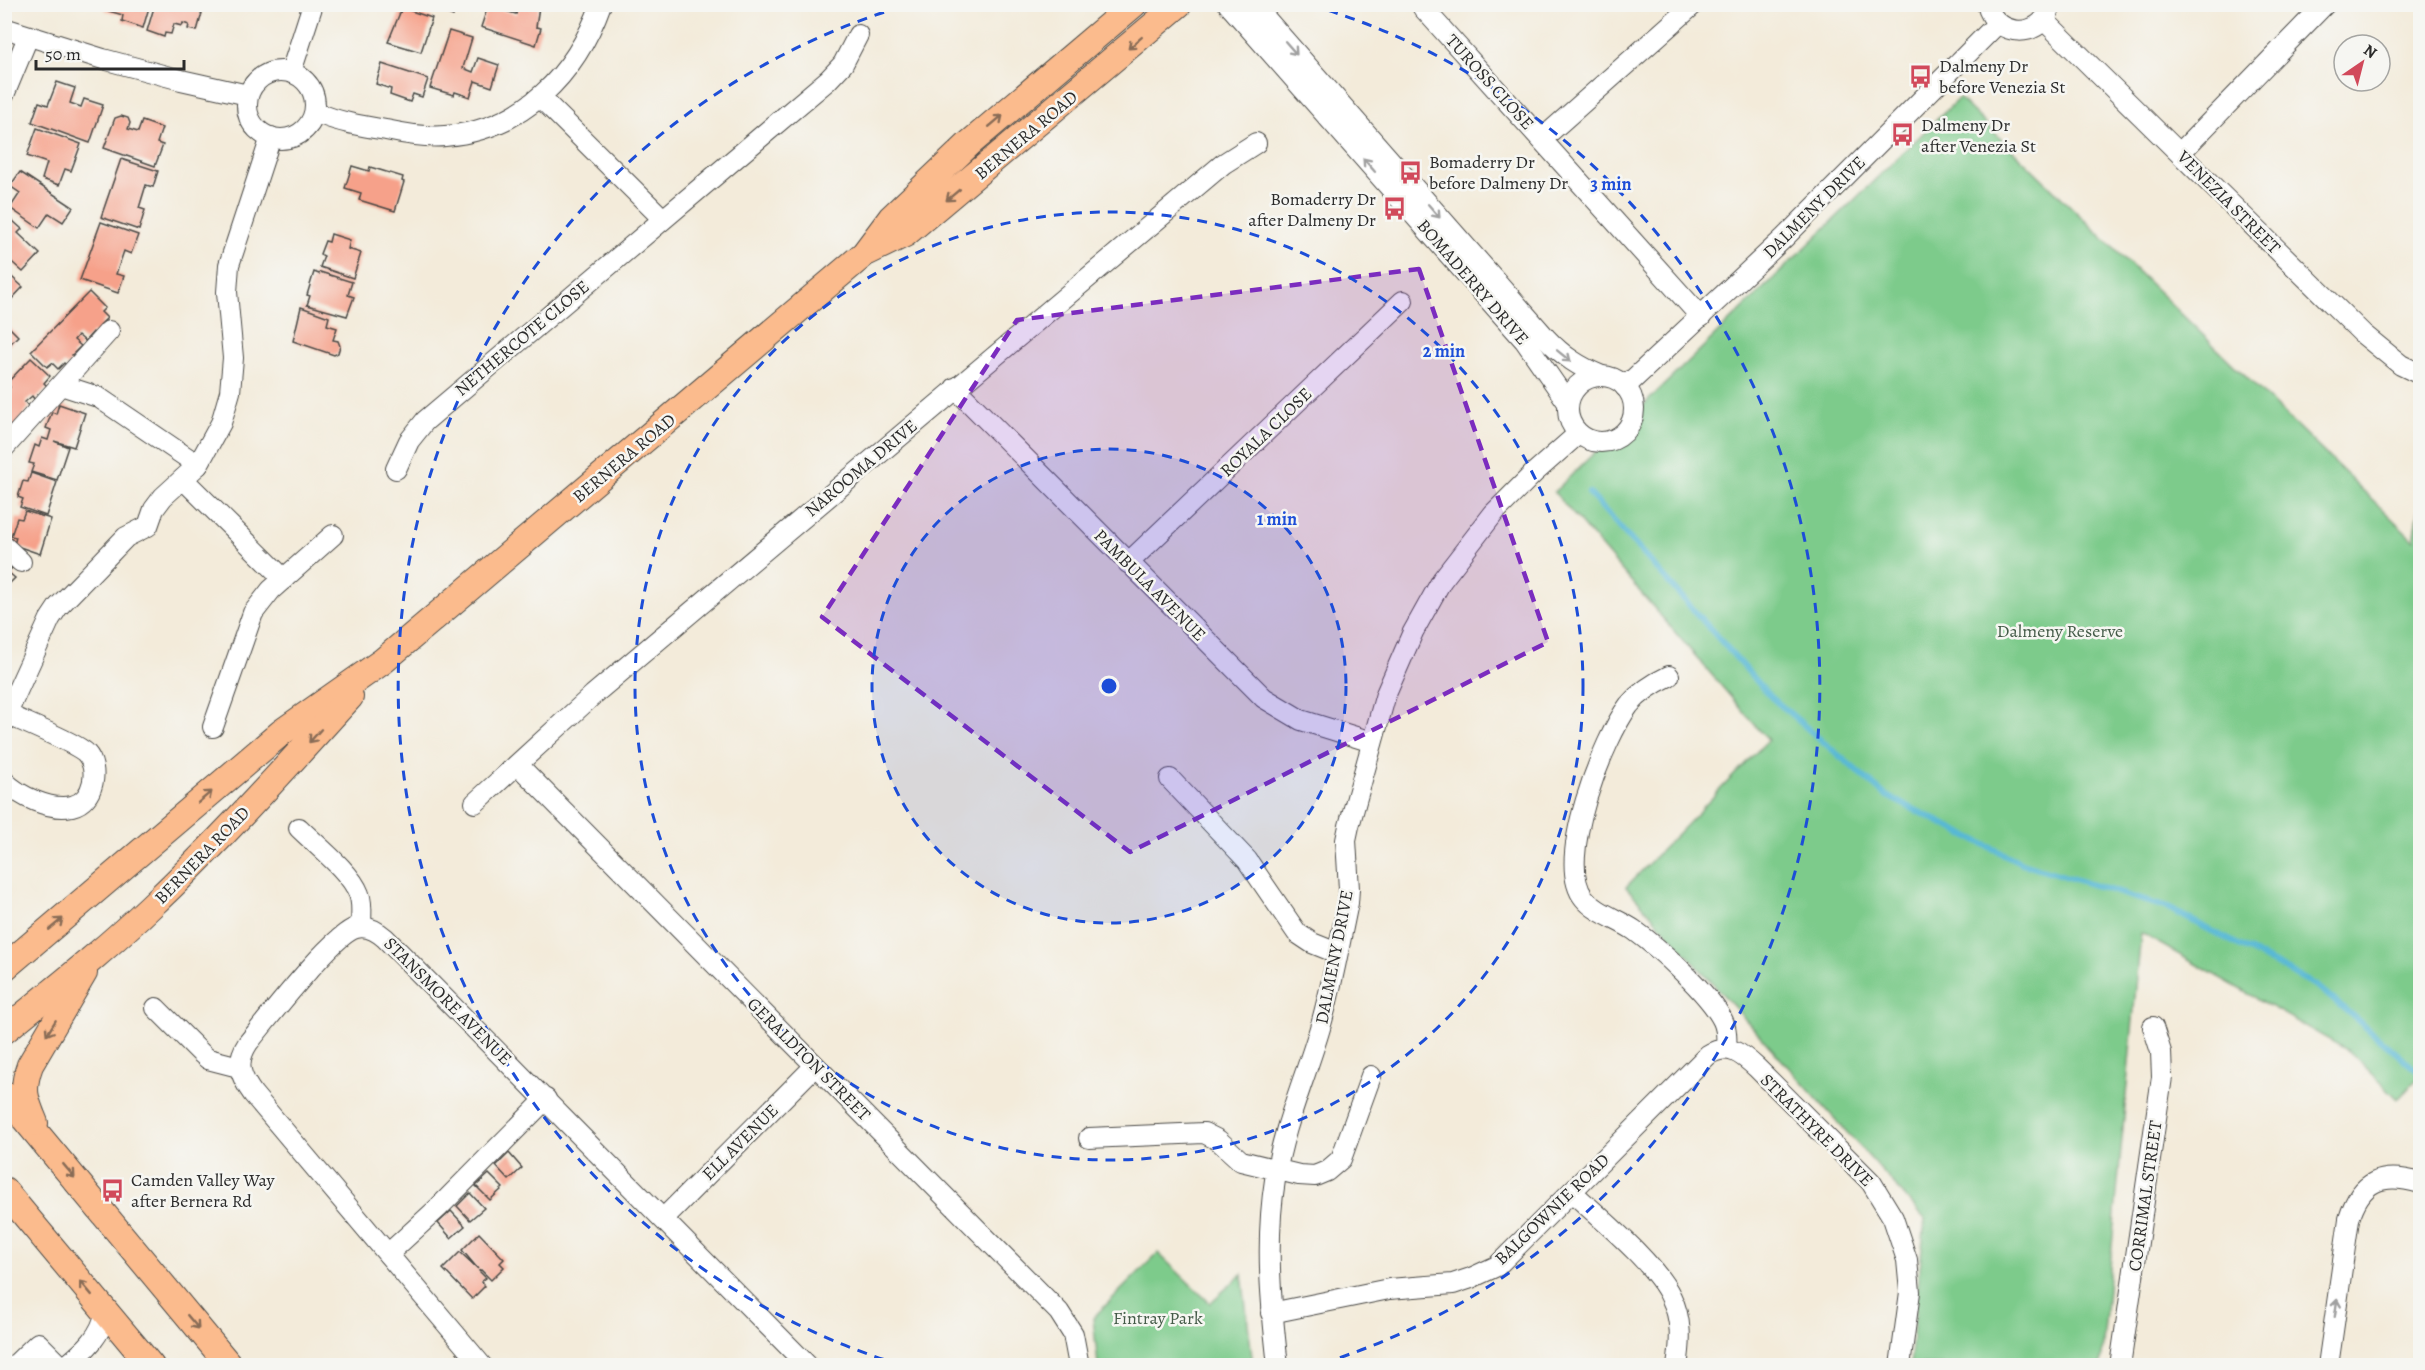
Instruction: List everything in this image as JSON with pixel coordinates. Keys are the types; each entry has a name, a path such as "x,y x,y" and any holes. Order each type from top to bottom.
{"main road":[{"name":"BERNERA ROAD","path":"7,964 282,732 383,661 864,254 891,218 954,158 1134,4"},
{"name":"BERNERA ROAD","path":"864,254 906,234 1179,4"},
{"name":"BERNERA ROAD","path":"4,1031 91,960 151,907 383,661"},
{"path":"42,1139 25,1099 24,1082 30,1065 91,960"},
{"path":"4,1094 230,1365"},
{"path":"7,1196 150,1365"}],"street":[{"path":"291,72 313,4"},
{"path":"315,112 332,120 415,135 448,136 472,132 494,123 540,97 555,84 587,39 601,4"},
{"name":"BOMADERRY DRIVE","path":"1228,4 1525,341 1568,403"},
{"name":"BOMADERRY DRIVE","path":"1253,4 1549,342 1564,357 1583,369 1602,376"},
{"path":"1542,139 1694,4"},
{"path":"1988,4 1990,13 1998,23 2009,30 2021,31 2034,28 2047,12"},
{"path":"2180,153 2325,4"},
{"name":"TUROSS CLOSE","path":"1423,8 1701,317"},
{"name":"VENEZIA STREET","path":"2047,12 2180,153 2363,334 2401,365 2421,374"},
{"name":"DALMENY DRIVE","path":"1625,387 1784,238 1998,23"},
{"path":"4,28 28,37 181,80 248,95"},
{"name":"NETHERCOTE CLOSE","path":"396,469 409,441 425,421 828,80 843,64 858,35"},
{"path":"4,95 28,37"},
{"path":"273,71 291,72 306,81 314,96 315,112 306,129 298,135 280,139 271,137 259,131 251,120 247,108 248,95 258,80 273,71"},
{"path":"540,97 663,219"},
{"path":"4,781 22,794 41,802 71,807 81,802 91,790 93,763 80,748 6,717 50,619 58,607 126,537 148,526 154,509 163,497 198,465 221,423 227,402 233,358 227,292 229,265 271,137"},
{"name":"NAROOMA DRIVE","path":"475,803 593,695 955,388 1223,164 1256,143"},
{"name":"ROYALA CLOSE","path":"1128,563 1403,301"},
{"path":"4,448 109,332"},
{"path":"1602,376 1614,379 1625,387 1634,410 1631,423 1623,434 1604,442 1590,441 1578,434 1568,417 1568,403 1573,391 1582,382 1602,376"},
{"path":"61,385 98,397 198,465"},
{"name":"PAMBULA AVENUE","path":"955,388 1251,687 1277,707 1316,725 1372,742"},
{"name":"DALMENY DRIVE","path":"1278,1365 1271,1313 1270,1236 1277,1170 1292,1110 1329,999 1349,896 1346,840 1372,742 1400,659 1442,580 1494,513 1578,434"},
{"path":"183,479 284,579"},
{"path":"213,727 253,613 271,590 333,535"},
{"path":"4,546 21,562"},
{"path":"1669,676 1657,681 1636,697 1611,735 1595,772 1582,813 1576,873 1583,897 1593,906 1633,929 1655,946 1714,1008 1723,1021 1727,1035 1726,1048"},
{"name":"GERALDTON STREET","path":"518,765 1059,1312 1073,1334 1079,1365"},
{"path":"1170,779 1247,860 1297,933 1312,943 1337,953"},
{"path":"299,828 342,870 359,892 361,927 346,932 330,946 243,1049 239,1067 240,1074 253,1094 482,1365"},
{"name":"STANSMORE AVENUE","path":"361,927 376,931 386,938 808,1365"},
{"path":"156,1008 208,1059 239,1067"},
{"name":"CORRIMAL STREET","path":"2120,1365 2162,1077 2162,1052 2153,1027"},
{"name":"BALGOWNIE ROAD","path":"1271,1313 1389,1288 1432,1287 1471,1278 1497,1266 1708,1055 1715,1050 1726,1048"},
{"name":"STRATHYRE DRIVE","path":"1726,1048 1744,1057 1757,1068 1871,1182 1886,1206 1898,1230 1910,1292 1900,1365"},
{"name":"ELL AVENUE","path":"664,1218 815,1066"},
{"path":"1089,1138 1204,1133 1218,1140 1241,1161 1315,1176 1327,1171 1341,1159 1371,1076"},
{"path":"388,1254 438,1208 546,1099"},
{"path":"2328,1365 2349,1219 2358,1197 2370,1183 2379,1180 2398,1180 2421,1184"},
{"path":"1572,1192 1640,1258 1665,1286 1672,1298 1680,1329 1677,1365"},
{"path":"66,1365 94,1340 106,1311"},
{"path":"14,1365 38,1343 61,1365"}],"highlighted area":[{"path":"1419,269 1548,642 1130,852 822,617 1017,320"}],"green space":[{"name":"Dalmeny Reserve","path":"1959,98 2414,540 2420,503 2420,1077 2398,1099 2349,1051 2141,933 2101,1365 1910,1365 1925,1219 1626,887 1768,740 1554,492"},
{"name":"Fintray Park","path":"1158,1253 1210,1303 1242,1274 1253,1365 1098,1365 1093,1318"}],"building":[{"path":"107,4 150,4 143,28 122,21 123,15 105,10"},
{"path":"155,4 188,4 187,8 202,13 197,31 188,29 189,25 183,23 182,26 174,24 171,34 165,33 164,37 147,31"},
{"path":"421,4 457,4 453,16"},
{"path":"519,4 539,7 536,27 541,28 536,45 481,27 488,6 516,14"},
{"path":"402,8 432,18 421,52 388,42"},
{"path":"449,31 472,38 463,68 473,72 478,58 499,65 492,87 475,81 470,97 430,88"},
{"path":"382,64 428,79 422,97 413,94 410,102 390,95 391,89 376,84"},
{"path":"57,82 75,88 70,103 81,107 84,99 103,105 90,143 32,122 39,102 48,105"},
{"path":"121,116 128,118 130,123 128,129 138,132 142,121 162,128 157,143 163,145 155,166 104,148 115,118"},
{"path":"37,128 81,144 71,171 65,169 59,185 42,179 47,163 27,156"},
{"path":"121,159 158,171 153,187 146,185 139,208 145,210 139,230 101,217"},
{"path":"352,166 369,171 370,167 403,177 404,182 395,211 359,200 361,193 345,188"},
{"path":"20,172 73,207 63,222 49,213 39,228 10,208 20,193 10,186"},
{"path":"4,213 22,229 18,233 40,254 23,272 4,255"},
{"path":"101,222 138,235 131,254 124,251 116,274 124,276 118,293 80,280"},
{"path":"331,234 350,240 348,249 361,253 353,278 320,267 324,256 320,254 325,241 329,242"},
{"path":"4,270 23,287 6,305 4,304"},
{"path":"314,272 352,282 348,295 354,297 347,316 307,305 310,296 307,295"},
{"path":"89,292 105,308 101,312 107,318 101,324 105,327 97,336 93,332 85,341 78,335 74,340 81,346 72,355 75,358 67,366 64,363 58,369 52,363 47,367 31,351"},
{"path":"301,307 329,317 327,325 337,328 333,340 338,341 340,346 338,353 334,355 293,341"},
{"path":"4,322 18,336 4,350"},
{"path":"31,358 50,376 44,383 48,387 35,400 32,396 25,402 29,407 13,430 10,426 4,432 4,393 10,387 6,384"},
{"path":"59,404 85,413 74,447 54,441 68,447 57,480 31,472 34,464 29,463 35,445 39,447 42,438 48,440 51,430 46,428 52,412 56,414"},
{"path":"31,473 57,482 46,516 20,507 23,499 18,497 23,481 28,482"},
{"path":"25,511 51,519 40,554 14,545 16,537 11,536 17,518 22,519"},
{"path":"4,561 12,568 8,572 15,578 4,589"},
{"path":"509,1153 522,1168 509,1180 496,1166"},
{"path":"489,1174 503,1188 490,1200 476,1186"},
{"path":"470,1193 484,1208 470,1220 457,1206"},
{"path":"451,1211 465,1226 451,1238 438,1223"},
{"path":"479,1233 504,1259 500,1263 504,1267 491,1280 481,1270 479,1271 486,1278 481,1282 485,1286 472,1299 443,1269 460,1252 478,1269 462,1250"}],"waterway":[{"path":"1589,493 1771,697 1885,795 2022,863 2168,908 2317,986 2420,1073"}],"place":[{"name":"Dalmeny Dr before Venezia St","path":"1921,76"},
{"name":"Dalmeny Dr after Venezia St","path":"1903,135"},
{"name":"Bomaderry Dr before Dalmeny Dr","path":"1411,172"},
{"name":"Bomaderry Dr after Dalmeny Dr","path":"1394,209"},
{"name":"Camden Valley Way after Bernera Rd","path":"113,1190"}]}
